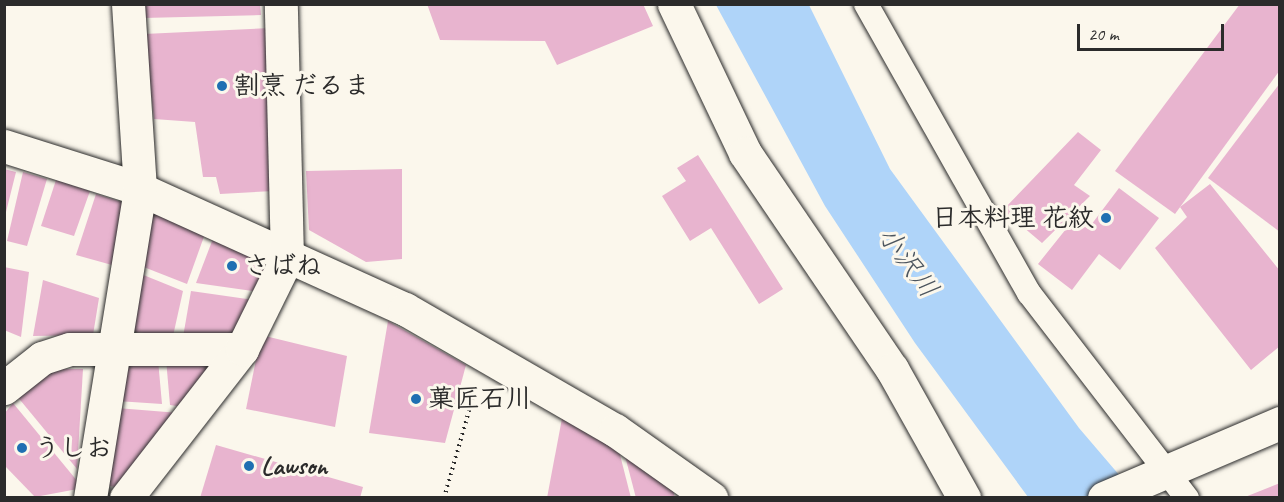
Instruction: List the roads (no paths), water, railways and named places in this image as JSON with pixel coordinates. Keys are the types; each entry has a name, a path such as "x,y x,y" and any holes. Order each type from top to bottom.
{"street":[{"path":"90,498 111,350 141,189 128,4"},
{"path":"126,498 242,349 287,258 281,4"},
{"path":"674,4 745,153 892,369 964,498"},
{"path":"4,146 141,189 287,258 405,309 615,430 711,498"},
{"path":"4,388 42,358 70,349 242,349"},
{"path":"1104,498 1280,423"}],"lane":[{"path":"866,4 1029,293 1157,476 1187,498"}],"water":[{"name":"小沢川","path":"716,5 809,5 890,169 1079,428 1138,497 1028,497 915,343 825,206"}],"place":[{"name":"割烹 だるま","path":"222,86"},
{"name":"日本料理 花紋","path":"1106,218"},
{"name":"さばね","path":"232,266"},
{"name":"菓匠石川","path":"416,399"},
{"name":"うしお","path":"22,448"},
{"name":"Lawson","path":"249,466"}]}
